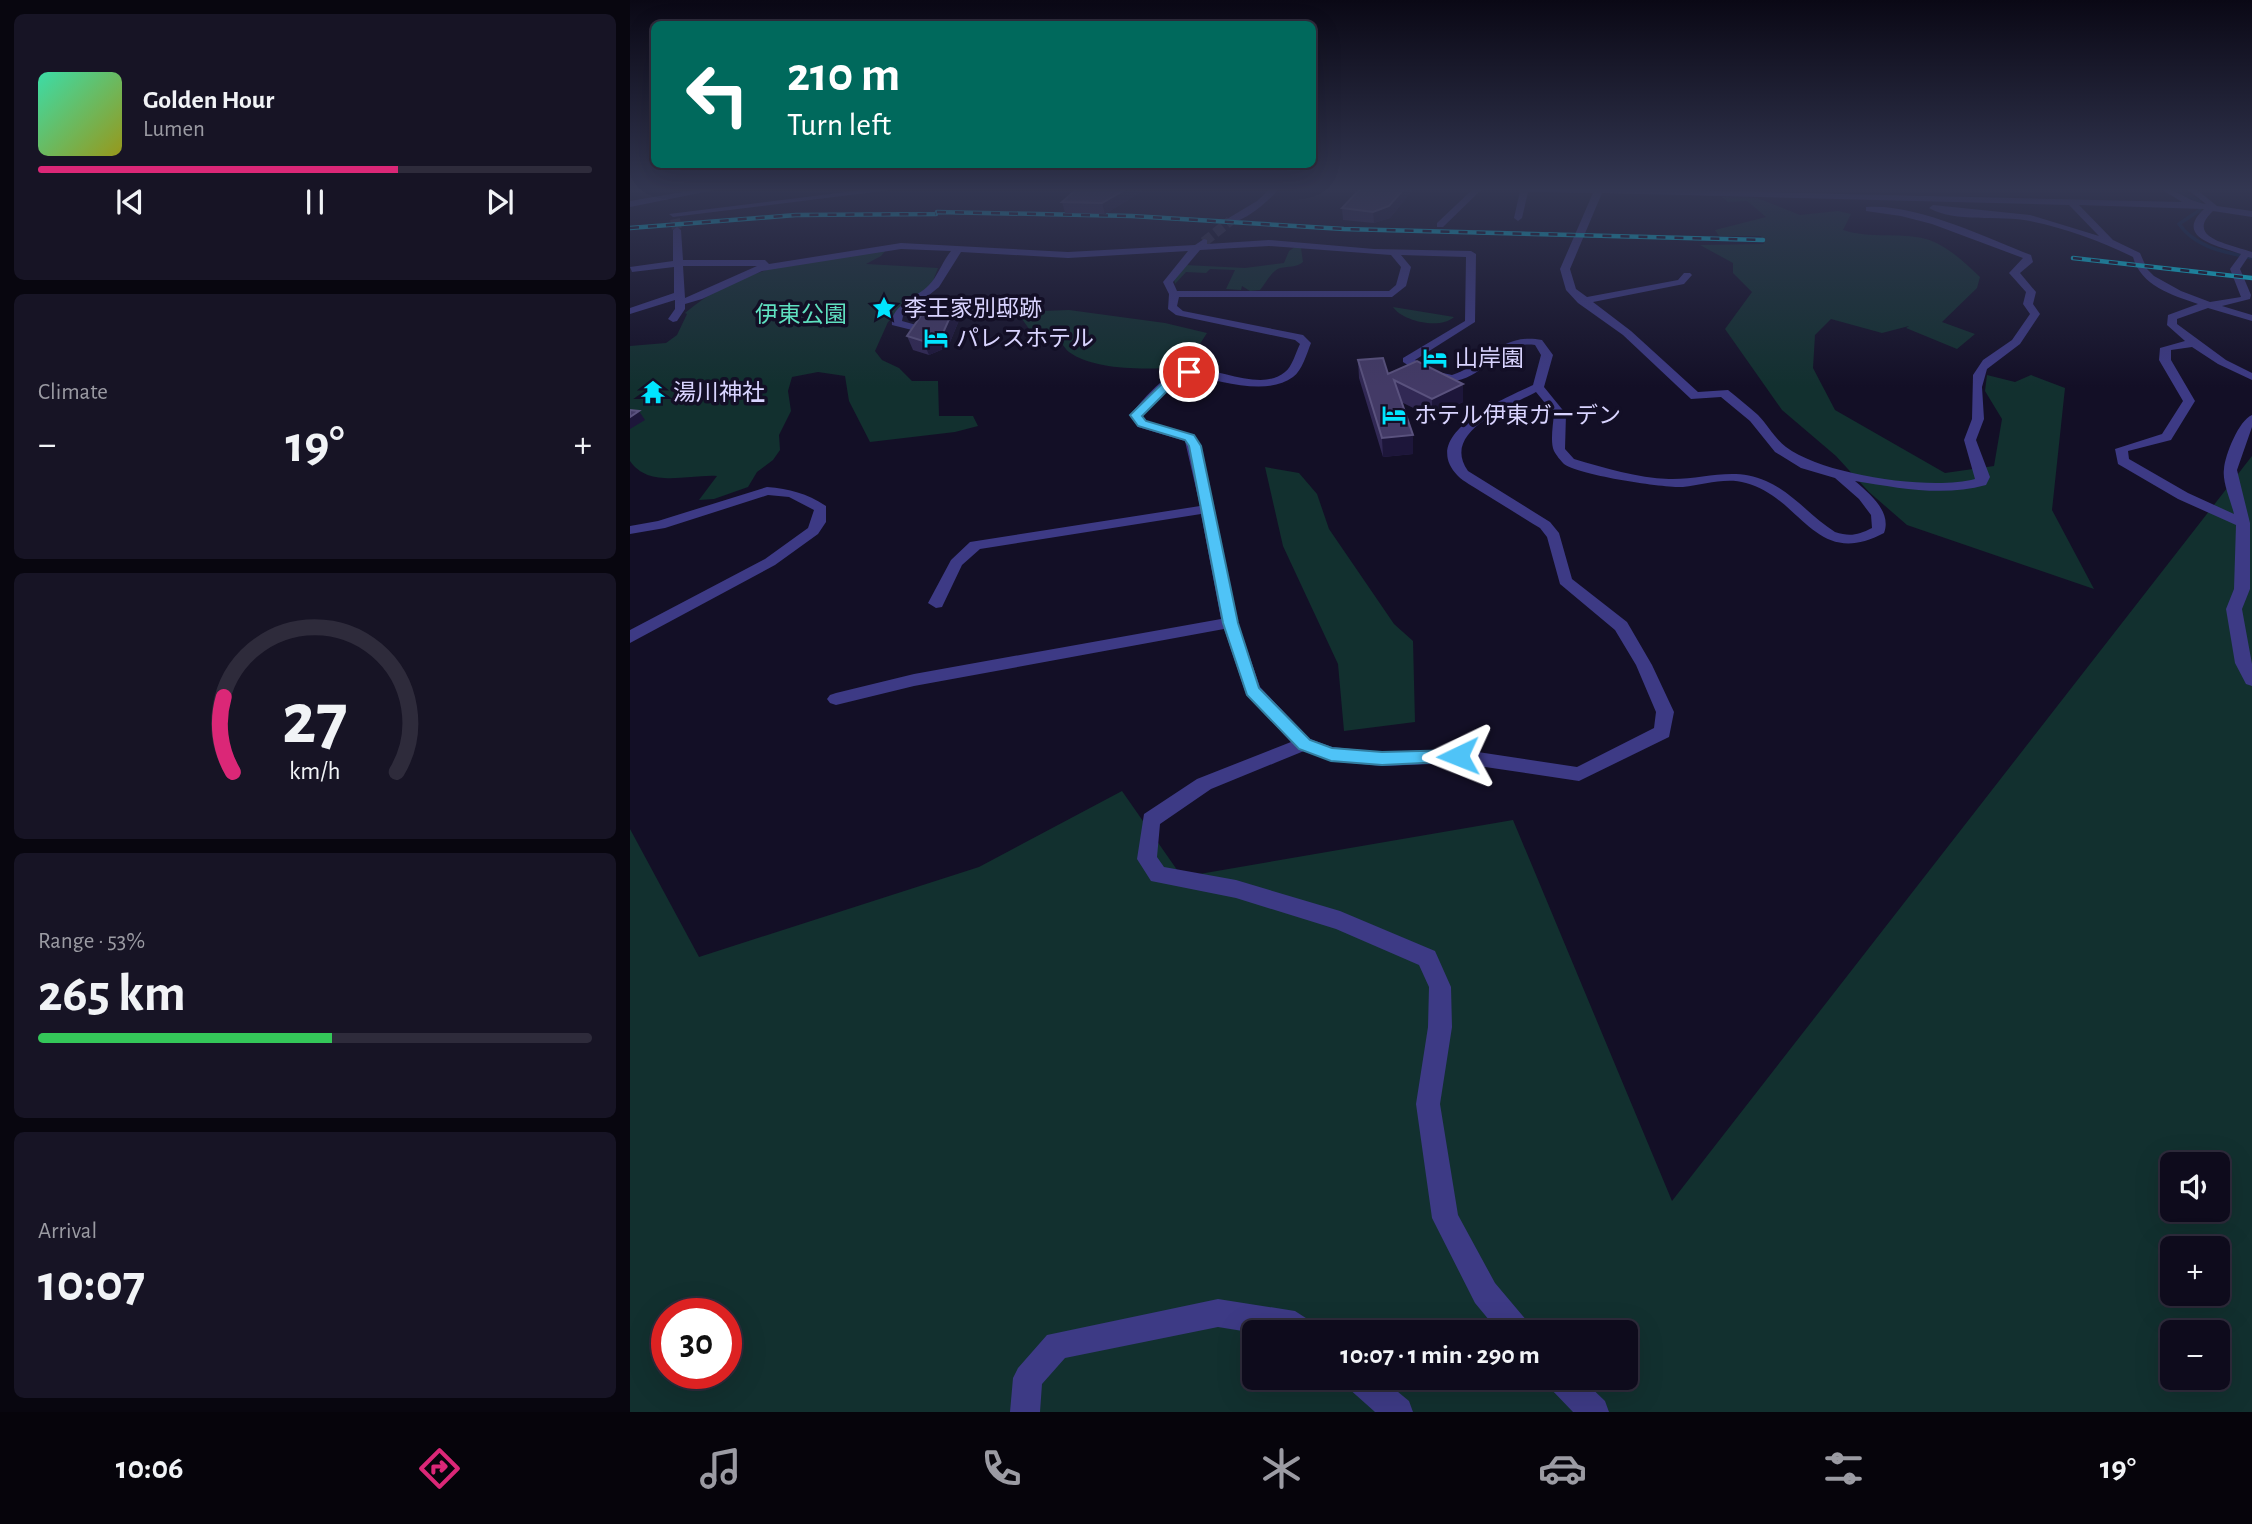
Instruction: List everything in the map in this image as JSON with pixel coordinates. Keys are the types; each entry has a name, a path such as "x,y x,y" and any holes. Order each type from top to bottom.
{"street":[{"path":"673,319 680,309 678,255"},
{"path":"630,311 680,298 698,297 760,268 838,255"},
{"path":"916,328 900,325 895,320 908,306 935,286 952,255"},
{"path":"1188,255 1181,261 1168,282 1174,294 1172,307 1180,313 1299,337 1306,343 1291,374 1276,381 1249,382 1189,372 1177,375 1136,415 1142,424 1190,438 1195,446 1230,623 1252,691 1304,744 1331,754 1382,759 1458,756 1579,774 1663,732 1665,712 1644,665 1621,626 1565,581 1554,536 1545,525 1454,466 1450,454 1452,443 1460,434 1480,419 1538,387 1547,355 1538,342 1519,340 1468,375 1449,379 1425,374 1408,360 1470,323 1471,255"},
{"path":"1174,294 1392,294 1401,286 1406,267 1396,255"},
{"path":"1571,255 1565,269 1571,290 1582,300 1627,333 1695,396 1724,393 1754,418 1780,449 1806,465 1840,475 1898,483 1960,486 1981,482 1983,477 1970,440 1978,419 1978,376 1990,359 2006,352 2023,335 2035,314 2028,304 2031,292 2014,272 2028,262 2028,257 2022,255"},
{"path":"2135,255 2150,277 2207,305 2252,318"},
{"path":"2247,255 2235,269 2246,295 2245,299 2207,305 2172,317 2172,325 2222,362 2252,377"},
{"path":"632,268 679,263 782,263"},
{"path":"1582,300 1681,282 1687,275"},
{"path":"2194,343 2166,348 2165,360 2189,401 2175,425 2167,437 2120,449 2123,461 2183,496 2244,523"},
{"path":"1538,387 1560,414 1559,449 1569,462 1670,483 1711,476 1744,478 1779,494 1820,531 1852,541 1869,538 1879,530 1878,515 1864,496 1840,475"},
{"path":"2252,419 2244,429 2230,470 2244,523 2242,589 2234,609 2243,663 2252,680"},
{"path":"630,530 660,525 767,491 791,493 805,498 821,509 819,522 813,531 770,562 630,637"},
{"path":"936,603 956,563 975,545 989,540 1206,509"},
{"path":"836,699 914,680 1230,623"},
{"path":"1304,744 1232,772 1170,802 1151,820 1147,859 1158,875 1236,889 1340,921 1427,958 1440,987 1440,1027 1428,1104 1445,1218 1485,1293 1508,1320"},
{"path":"1025,1412 1028,1378 1057,1345 1218,1313 1262,1320"},
{"path":"1372,1390 1398,1412"},
{"path":"1572,1390 1594,1412"}],"green space":[{"name":"伊東公園","path":"848,255 882,255 866,264 938,268 931,286 888,322 875,351 882,360 899,368 912,381 938,381 939,416 973,416 978,426 955,432 870,442 849,401 845,376 818,372 792,377 788,391 791,411 779,435 780,450 773,460 757,472 748,487 714,499 699,500 717,476 658,478 638,470 630,461 630,346 666,343 677,335 687,314 685,313 707,296 731,283 781,266"},
{"path":"1287,255 1302,255 1303,262 1280,268 1271,274 1260,290 1250,291 1242,286 1241,290 1226,289 1235,270 1186,272 1175,284 1174,279 1185,265 1245,268 1284,263"},
{"path":"1718,255 1955,255 1962,260 1980,277 1977,288 1942,322 1975,334 1957,349 1906,328 1909,326 1882,333 1831,319 1815,335 1813,368 1835,410 1945,473 1994,466 2002,419 1985,391 1987,375 2015,382 2031,375 2065,388 2052,510 2094,589 1907,525 1869,492 1836,456 1782,410 1725,329 1752,292 1733,273 1733,263"},
{"path":"1393,307 1454,317 1440,323 1422,322 1404,316"},
{"path":"1069,310 1165,323 1207,333 1194,353 1204,360 1203,365 1134,368 1098,364 1069,352 1059,339 1037,340 1017,312"},
{"path":"2252,456 2252,1412 630,1412 630,829 699,957 979,867 1122,791 1182,877 1513,820 1672,1201"},
{"path":"1265,467 1299,473 1317,494 1329,529 1394,624 1413,641 1415,722 1344,731 1338,664 1283,546"}],"building":[{"path":"931,301 957,301 943,333 923,341 907,336"},
{"path":"1383,358 1388,374 1417,361 1463,384 1432,399 1394,380 1413,435 1382,438 1358,360"},
{"path":"630,410 639,411 630,417"}],"waterway":[{"path":"2236,255 2252,258"}],"railway":[{"path":"2073,258 2252,278"}],"place":[{"name":"李王家別邸跡","path":"884,308"},
{"name":"パレスホテル","path":"936,338"},
{"name":"山岸園","path":"1435,358"},
{"name":"湯川神社","path":"653,392"},
{"name":"ホテル伊東ガーデン","path":"1394,415"}],"route":[{"path":"1189,372 1177,375 1136,415 1142,424 1190,438 1195,446 1230,623 1252,691 1304,744 1331,754 1382,759 1458,756"}]}
